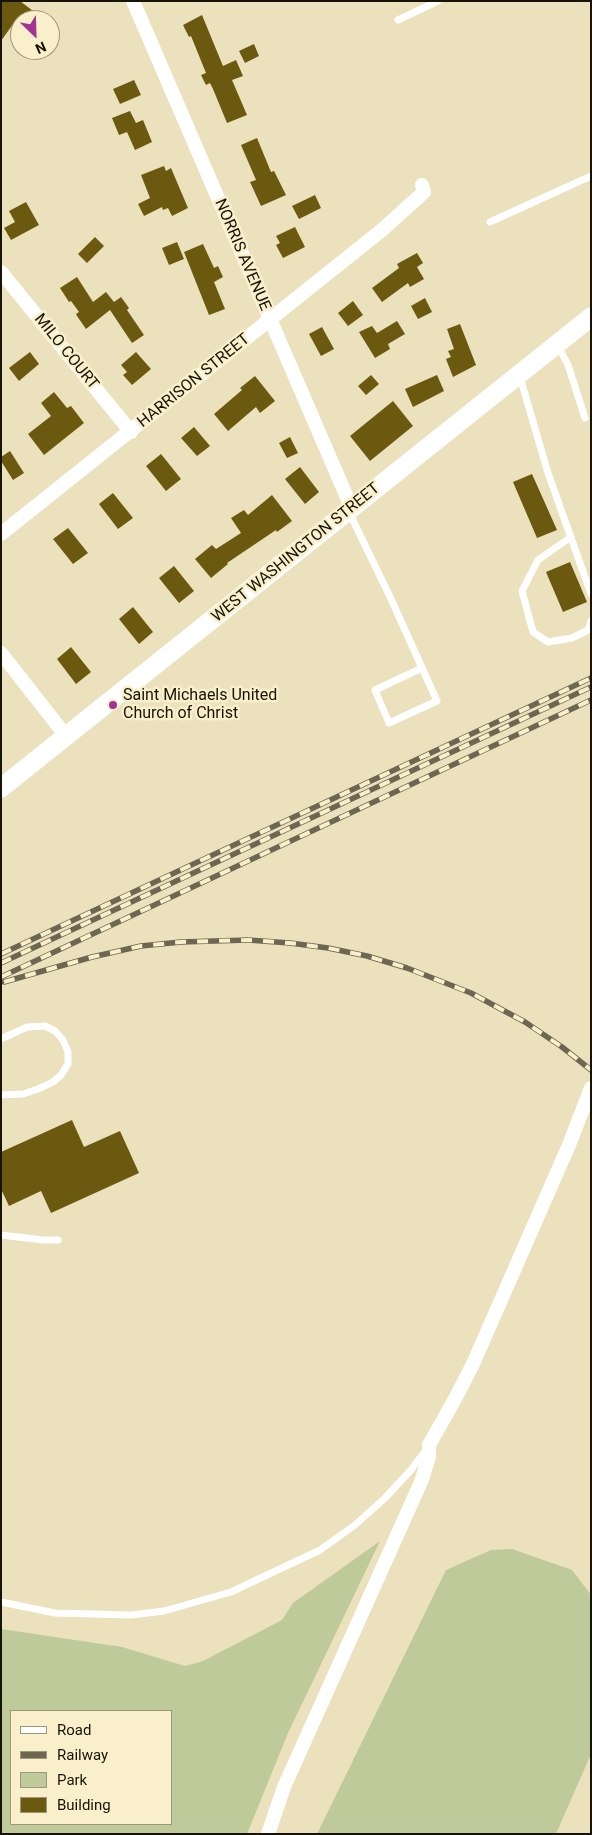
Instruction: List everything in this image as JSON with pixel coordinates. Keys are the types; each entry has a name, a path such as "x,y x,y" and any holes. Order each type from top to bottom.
{"main road":[{"name":"WEST WASHINGTON STREET","path":"1,788 591,317"}],"street":[{"name":"NORRIS AVENUE","path":"133,1 350,510"},
{"name":"HARRISON STREET","path":"1,534 382,230 424,192 422,185"},
{"name":"MILO COURT","path":"1,272 131,432"},
{"path":"1,653 66,736"},
{"path":"268,1834 284,1787 421,1482 429,1457 429,1445 473,1364 570,1145 591,1088"}],"lane":[{"path":"398,20 438,1"},
{"path":"490,222 591,176"},
{"path":"557,344 568,365 585,418"},
{"path":"519,375 548,473 591,594"},
{"path":"350,510 391,598 422,668 436,701 389,723 374,690 422,668"},
{"path":"571,537 538,560 522,591 533,632 548,642 572,638 588,630 591,621"},
{"path":"1,1038 27,1027 45,1026 55,1031 63,1040 68,1052 68,1064 61,1075 53,1082 38,1089 22,1094 1,1095"},
{"path":"1,1235 58,1240"},
{"path":"1,1602 55,1613 131,1615 164,1611 231,1592 320,1550 355,1525 385,1498 429,1445"}],"green space":[{"path":"380,1541 288,1733 247,1834 1,1834 1,1629 122,1647 185,1666 203,1661 282,1620 293,1603"},
{"path":"512,1549 572,1570 591,1595 591,1754 556,1834 317,1834 446,1570 491,1550"}],"building":[{"path":"1,1 20,1 32,10 10,10 10,28 1,41"},
{"path":"202,15 223,66 236,60 243,76 232,80 247,115 227,123 210,83 206,85 201,75 206,73 191,36 189,37 183,25"},
{"path":"254,44 259,56 245,63 239,51"},
{"path":"134,80 141,95 120,104 113,89"},
{"path":"130,111 136,123 143,120 152,142 135,150 127,132 119,135 112,118"},
{"path":"257,138 271,172 274,171 286,195 261,206 250,182 256,180 241,145"},
{"path":"164,166 166,171 171,168 188,208 172,216 168,208 163,210 162,207 144,216 138,204 150,198 141,175"},
{"path":"315,195 321,208 299,219 292,206"},
{"path":"26,202 39,225 11,240 4,228 15,222 9,211"},
{"path":"295,227 305,247 283,258 276,245 280,243 276,236"},
{"path":"95,237 104,246 87,263 78,254"},
{"path":"177,242 184,259 169,265 162,248"},
{"path":"203,244 214,268 218,266 223,277 214,282 225,309 209,315 184,252"},
{"path":"417,253 423,263 417,267 424,279 410,287 408,283 382,302 372,288 399,268 397,264"},
{"path":"77,277 93,302 106,292 114,302 121,297 129,308 127,310 144,335 132,343 110,310 86,329 76,314 79,312 71,301 69,302 60,288"},
{"path":"425,298 432,312 418,319 411,306"},
{"path":"353,301 363,315 348,326 338,313"},
{"path":"397,321 405,334 388,344 390,349 375,358 359,332 372,326 377,333"},
{"path":"460,324 476,365 453,377 446,359 451,357 448,351 454,349 447,329"},
{"path":"322,327 334,349 321,356 309,334"},
{"path":"30,352 39,364 19,381 9,368"},
{"path":"136,352 151,369 132,385 123,375 127,372 121,365"},
{"path":"371,375 379,384 366,395 358,386"},
{"path":"437,375 444,391 413,407 405,389"},
{"path":"255,376 275,401 260,413 256,407 228,431 214,414"},
{"path":"54,392 67,408 71,406 84,423 44,455 28,434 51,416 41,403"},
{"path":"393,401 413,426 370,461 350,436"},
{"path":"194,427 210,446 197,456 181,438"},
{"path":"290,437 298,453 287,458 279,443"},
{"path":"10,451 24,473 13,480 1,461 1,457"},
{"path":"161,454 181,479 166,491 146,466"},
{"path":"300,467 319,492 305,504 285,479"},
{"path":"532,474 557,530 537,538 513,482"},
{"path":"113,493 133,518 118,529 99,504"},
{"path":"272,495 292,521 227,563 211,578 195,559 212,545 216,549 241,533 231,518 244,510 248,515"},
{"path":"68,528 88,553 73,564 53,539"},
{"path":"570,562 587,602 563,612 546,572"},
{"path":"174,566 194,591 179,603 159,578"},
{"path":"133,607 153,632 139,644 119,619"},
{"path":"71,647 91,672 76,684 57,659"},
{"path":"72,1120 84,1147 120,1131 139,1173 51,1213 41,1191 9,1206 1,1189 1,1152"}],"railway":[{"path":"1,954 591,678"},
{"path":"1,963 591,687"},
{"path":"1,977 591,700"},
{"path":"4,982 92,957 141,946 181,942 248,940 328,948 367,956 407,968 471,993 525,1022 562,1047 591,1070"}],"place":[{"name":"Saint Michaels United Church of Christ","path":"113,705"}]}
